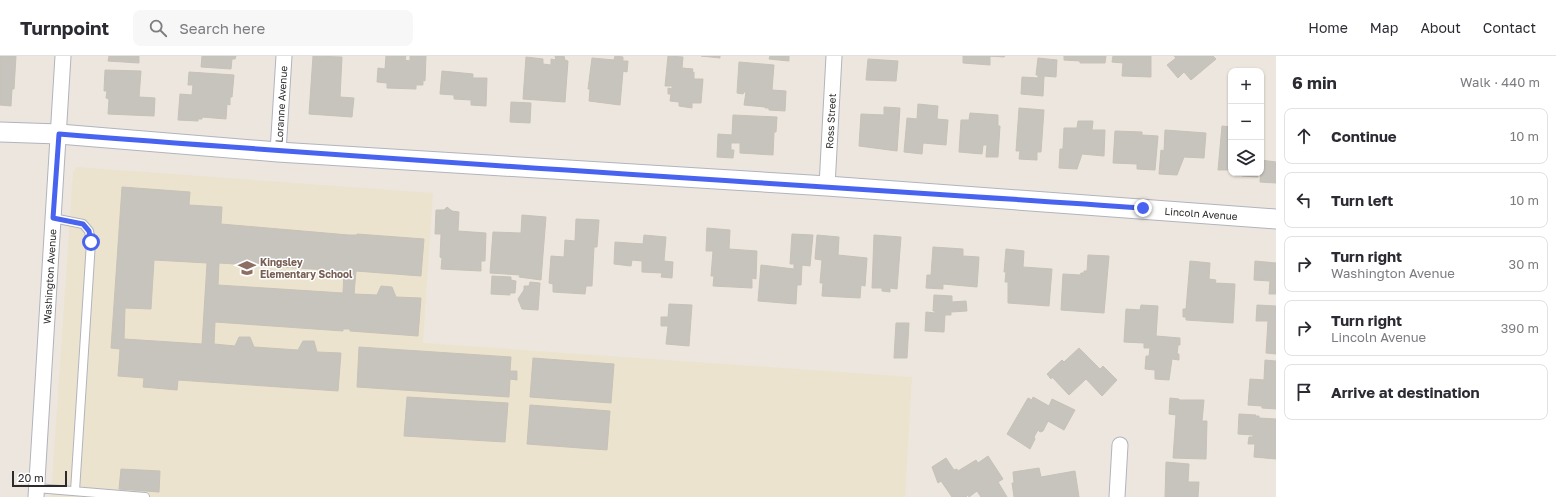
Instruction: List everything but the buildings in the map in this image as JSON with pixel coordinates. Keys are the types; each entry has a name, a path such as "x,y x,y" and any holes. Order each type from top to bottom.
{"street":[{"name":"Washington Avenue","path":"36,492 63,56"},
{"name":"Loranne Avenue","path":"278,152 284,56"},
{"name":"Ross Street","path":"827,186 834,56"},
{"name":"Lincoln Avenue","path":"0,132 59,134 278,152 827,186 1276,218"},
{"path":"1117,497 1120,445"}],"lane":[{"path":"53,218 83,224 89,231 91,242 75,490"},
{"path":"36,492 75,490 145,497"}],"shaded area":[{"name":"Kingsley Elementary School","path":"77,167 433,193 423,343 912,377 905,497 51,497 73,172"}],"place":[{"name":"Kingsley Elementary School","path":"247,268"}],"route":[{"path":"91,242 89,231 83,224 53,218 59,134 278,152 827,186 1143,208"}]}
